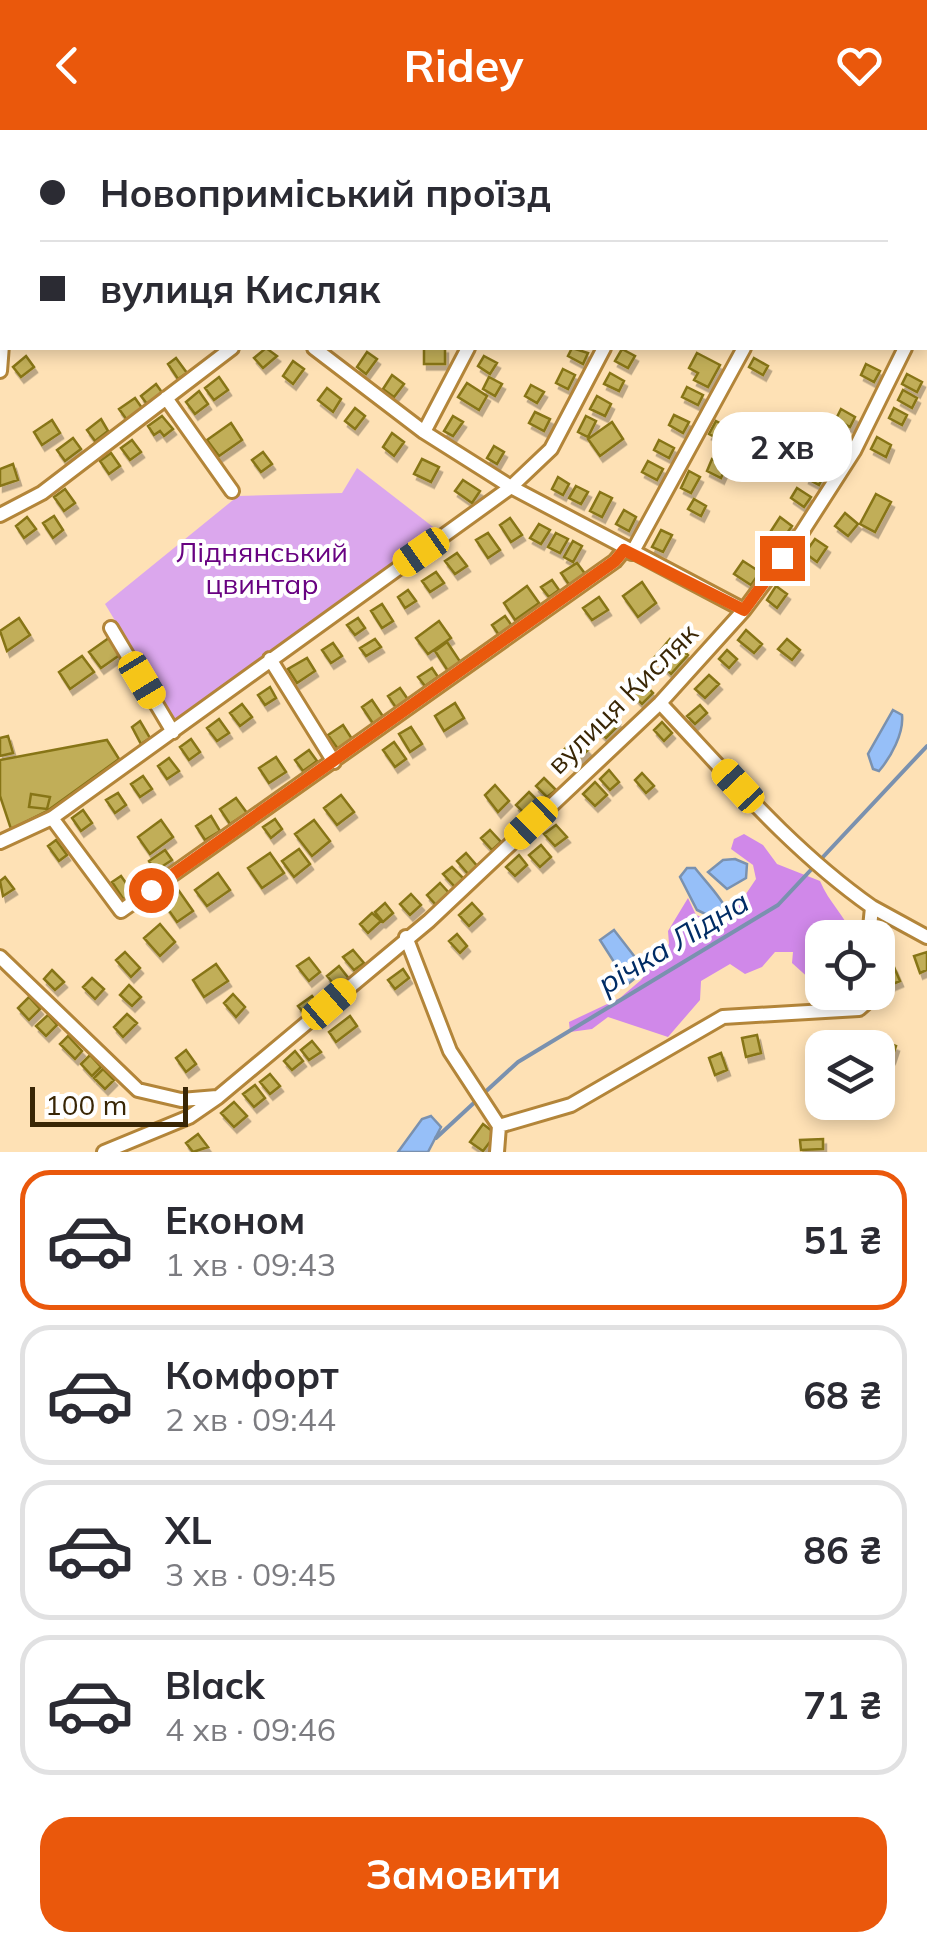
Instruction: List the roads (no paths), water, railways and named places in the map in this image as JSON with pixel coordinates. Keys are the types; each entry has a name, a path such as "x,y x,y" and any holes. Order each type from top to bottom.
{"street":[{"path":"0,515 42,493 229,350"},
{"path":"317,350 424,432 511,487 744,610"},
{"path":"424,432 467,350"},
{"path":"2,834 52,818 511,487 551,449 603,350"},
{"path":"52,818 121,911 628,552 743,350"},
{"name":"вулиця Кисляк","path":"104,1152 189,1117 218,1097 406,937 660,703 744,610 854,451 905,350"},
{"path":"166,398 232,492"},
{"path":"111,628 174,732"},
{"path":"270,660 334,762"},
{"path":"660,703 785,836 872,908 927,937"},
{"path":"871,920 872,908"},
{"path":"406,937 450,1051 500,1126 497,1152"},
{"path":"0,957 138,1090 181,1100 218,1097"},
{"path":"500,1126 571,1105 723,1018 844,1010"}],"water":[{"path":"893,710 902,715 901,729 879,771 873,769 868,754"},
{"path":"723,860 747,864 746,878 727,889 708,872"},
{"path":"687,868 695,868 721,901 727,911 722,922 697,910 680,877"},
{"path":"614,930 645,970 628,984 600,940"},
{"path":"431,1116 441,1127 428,1152 398,1152 422,1119"}],"waterway":[{"name":"річка Лідна","path":"483,1094 518,1062 778,905 927,746"},
{"name":"річка Лідна","path":"436,1138 476,1101"}],"park label":[{"name":"Ліднянський цвинтар","path":"262,567"}]}
